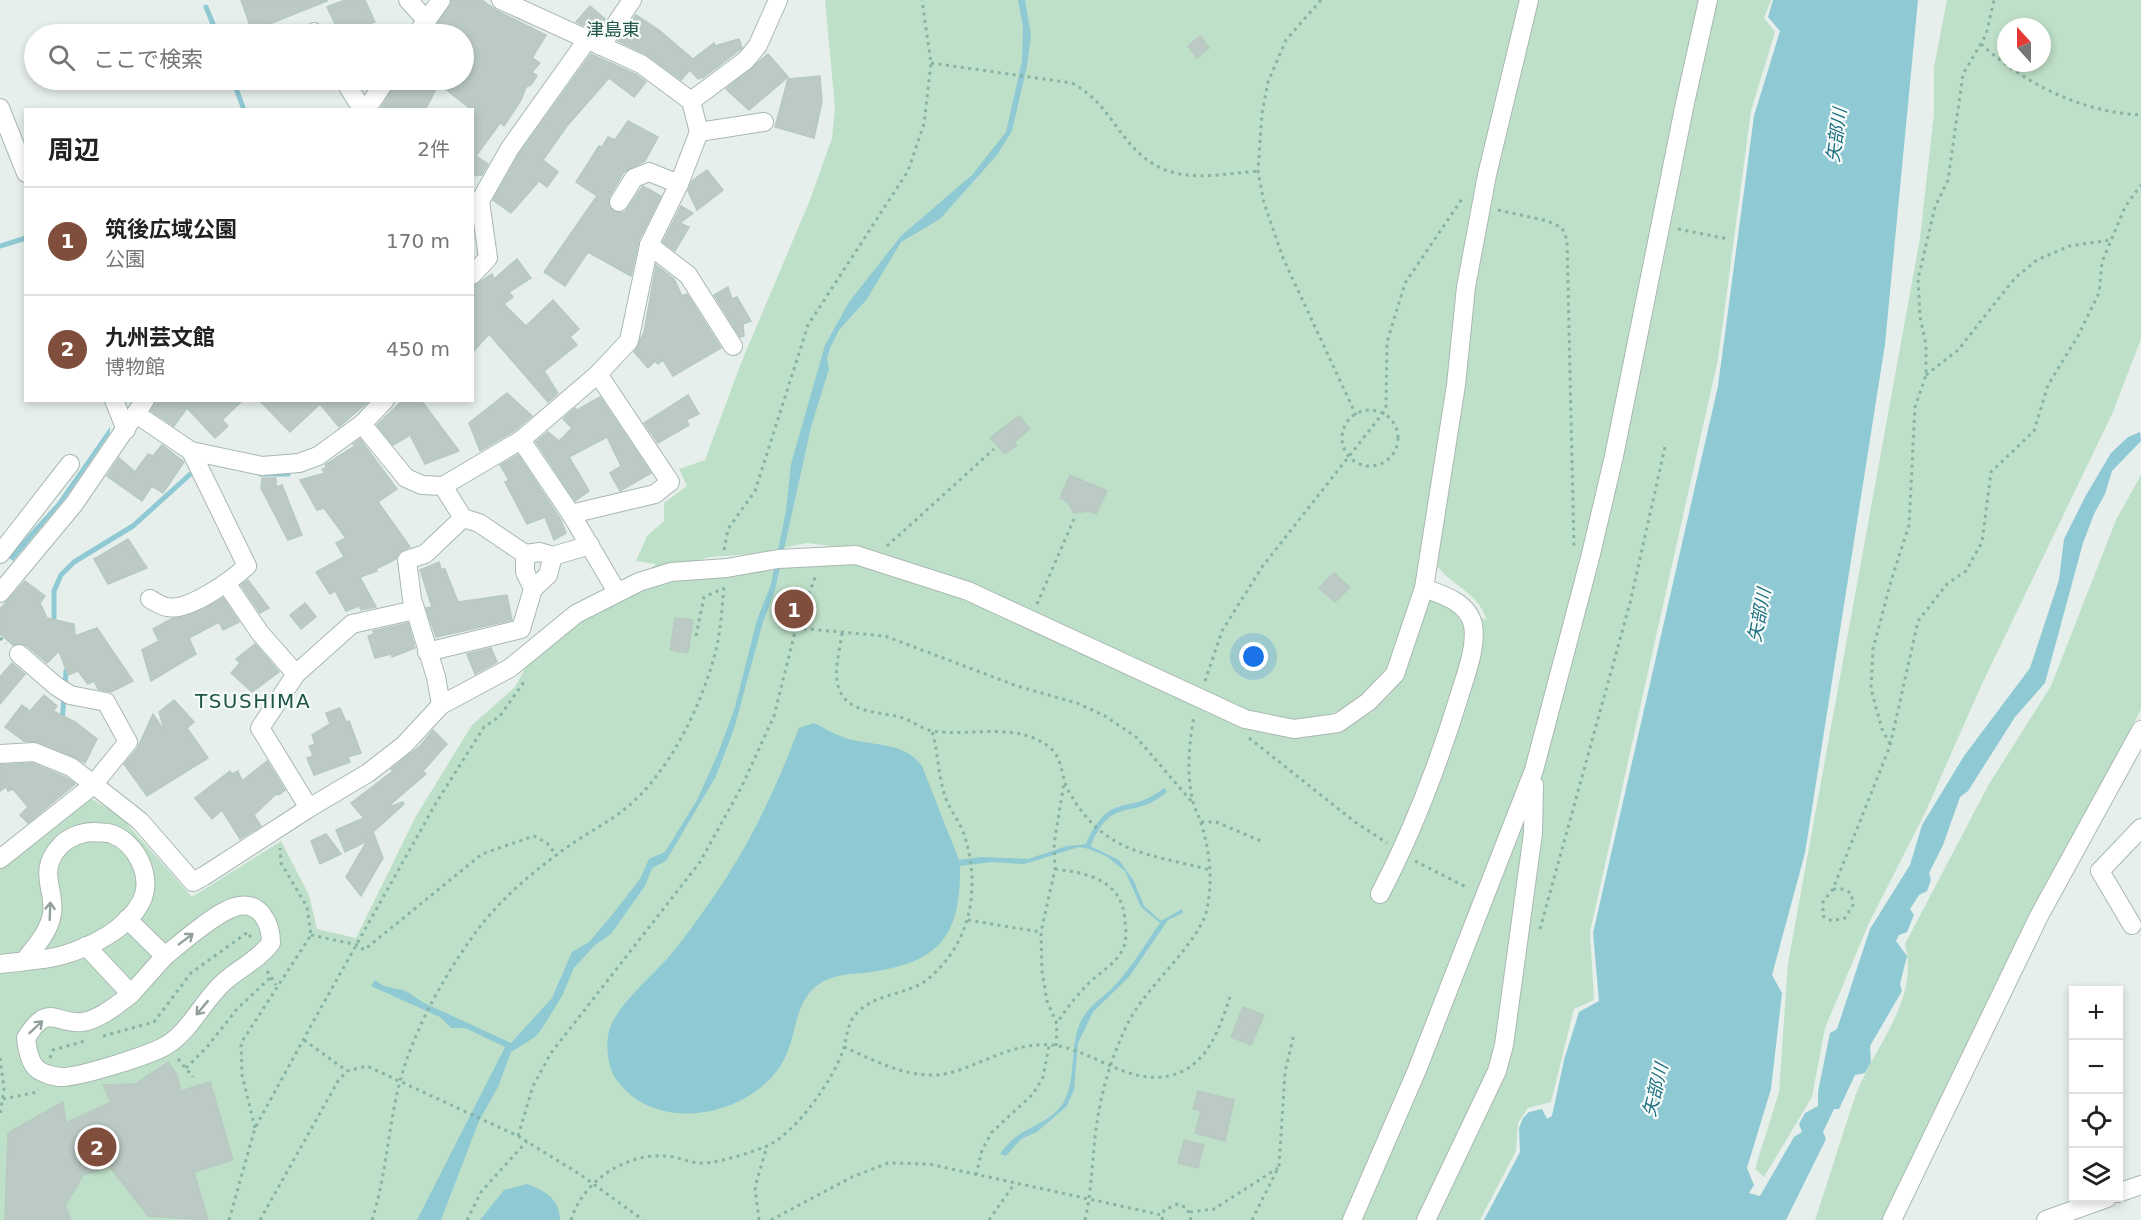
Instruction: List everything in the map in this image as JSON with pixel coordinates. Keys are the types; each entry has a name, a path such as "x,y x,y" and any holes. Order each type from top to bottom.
{"street":[{"path":"408,0 420,24"},
{"path":"425,24 441,0"},
{"path":"362,424 406,478 422,485 442,486 521,440 598,374 629,341 650,245 679,184 699,132 691,101 641,64 501,0"},
{"path":"474,273 488,258 480,201 510,148 594,43 632,0"},
{"path":"691,101 746,60 758,45 778,0"},
{"path":"0,754 34,752 71,767 92,786 140,821 193,882 368,773 404,746 441,705 510,668 576,614 617,592 671,572 727,568 778,559 856,555 968,591 1245,719 1294,729 1338,723 1368,702 1395,674 1424,588 1456,385 1466,287 1481,207 1529,0"},
{"path":"1352,1220 1417,1070 1534,770 1590,558 1661,225 1684,103 1708,0"},
{"path":"350,90 357,101 366,108"},
{"path":"368,108 379,90"},
{"path":"0,108 24,168"},
{"path":"699,132 764,122"},
{"path":"619,202 634,178 649,172 679,184"},
{"path":"650,245 688,275 733,346"},
{"path":"572,514 654,494 670,482 598,374"},
{"path":"115,402 126,430"},
{"path":"191,451 262,466 299,463 318,456 362,424 383,402"},
{"path":"0,593 74,504 140,407 191,451 247,566 206,596 174,607 150,599"},
{"path":"521,440 572,514 617,592"},
{"path":"16,573 0,556 70,464"},
{"path":"442,486 463,518 479,523 525,554 540,552 553,556 590,545"},
{"path":"441,705 415,610 407,560 425,554 463,518"},
{"path":"525,554 525,572 533,589"},
{"path":"428,652 521,629 533,589 548,575 553,556"},
{"path":"226,583 260,633 296,675"},
{"path":"1380,894 1413,827 1452,719 1470,661 1473,625 1464,608 1449,596 1424,588"},
{"path":"309,808 260,728 296,675 352,624 415,610"},
{"path":"0,859 92,786 128,742 106,702 70,695 19,654"},
{"path":"1892,1220 2039,916 2141,730"},
{"path":"1426,1220 1497,1071 1504,1046 1533,832 1534,770"},
{"path":"2132,925 2100,871 2141,828"},
{"path":"0,964 24,961 63,955 107,935 127,919 142,901 145,879 138,857 127,842 110,833 83,832 62,844 51,860 48,884 52,914 45,934 24,961"},
{"path":"236,906 251,908 264,914 271,927 271,943 260,957 224,982 184,1032 165,1046 144,1055 62,1077 36,1068 28,1053 26,1038 34,1024 51,1016 82,1022 99,1015 131,994 165,956 236,906"},
{"path":"127,919 165,956"},
{"path":"86,946 131,994"},
{"path":"2123,1191 2141,1185"},
{"path":"2046,1220 2094,1202"}],"path":[{"path":"372,1220 385,1172 400,1080 415,1038 472,937 509,893 557,856 623,811 664,764 693,717 716,649 727,568 723,553 728,529 755,491 808,325 908,171 924,124 931,63 922,0"},
{"path":"1321,0 1286,40 1268,82 1262,113 1258,171 1264,203 1283,258 1356,414"},
{"path":"1890,746 1882,729 1871,689 1873,649 1909,525 1915,407 1926,375 1926,344 1920,317 1918,279 1935,207 1948,180 1963,74 1986,35 1994,0"},
{"path":"1981,44 2001,62 2042,88 2085,105 2141,115"},
{"path":"931,63 1040,76 1072,83 1092,94 1144,160 1166,171 1191,178 1258,171"},
{"path":"1833,888 1851,893 1853,904 1845,918 1832,921 1823,916 1823,902 1833,888 1890,746 1918,621 1947,584 1966,571 1982,542 1991,472 2034,431 2048,385 2078,336 2098,293 2102,262 2125,207 2141,184"},
{"path":"1085,1220 1090,1201 1096,1128 1108,1067 1128,1022 1154,984 1197,930 1206,912 1211,870 1201,822 1193,804 1188,771 1189,749 1199,699 1222,632 1262,567 1383,413 1386,406 1387,342 1405,283 1465,194"},
{"path":"1481,207 1548,221 1562,228 1567,240 1570,306 1572,543 1575,551 1590,558"},
{"path":"1661,225 1728,239"},
{"path":"1926,375 1958,350 2015,278 2037,260 2069,246 2111,240"},
{"path":"1367,411 1383,413 1392,422 1398,435 1391,456 1373,466 1359,464 1349,456 1343,446 1342,434 1347,423 1356,414 1367,411"},
{"path":"1538,936 1630,603 1665,447"},
{"path":"883,549 994,449"},
{"path":"1030,619 1074,519"},
{"path":"518,1136 532,1086 550,1053 700,862 742,786 774,716 796,628 818,570 811,557"},
{"path":"696,636 704,597 724,588"},
{"path":"796,628 885,636 1017,686 1077,703 1106,716 1136,737 1193,804"},
{"path":"842,633 836,680 840,693 848,702 866,711 901,717 932,731 994,731 1028,736 1050,747 1057,756 1069,792 1090,821 1102,832 1123,847 1147,856 1211,870"},
{"path":"229,1220 255,1128 358,945 404,856 484,727 500,716 530,672"},
{"path":"571,1220 593,1183 601,1176 639,1158 666,1156 690,1163 707,1163 726,1160 767,1145 789,1128 815,1100 834,1072 844,1047 846,1027 859,1010 927,980 948,960 963,937 968,920 972,893 971,870 963,832 944,794 932,731"},
{"path":"1242,733 1355,822 1430,871 1470,888"},
{"path":"1056,1046 1057,1024 1045,991 1041,932 1055,870 1054,844 1064,781"},
{"path":"1201,822 1216,822 1261,841"},
{"path":"255,1128 242,1075 241,1043 276,985 291,970 311,935 307,908 281,863 280,848 285,837 284,826"},
{"path":"311,935 358,945 364,950 482,854 534,836 547,843 557,856"},
{"path":"1055,870 1088,873 1104,880 1124,909 1126,933 1123,949 1112,964 1089,983 1057,1024"},
{"path":"968,920 1041,932"},
{"path":"98,1038 154,1022 190,973 248,932 276,985"},
{"path":"186,1068 207,1047 237,1010 271,977"},
{"path":"844,1047 902,1072 925,1075 951,1072 1022,1046 1050,1045 1062,1047 1132,1075 1151,1077 1181,1072 1199,1058 1218,1032 1230,997"},
{"path":"1252,1220 1280,1166 1285,1072 1294,1034"},
{"path":"304,1040 347,1071"},
{"path":"3,1099 37,1092 53,1050 87,1041"},
{"path":"976,1175 982,1150 992,1132 1033,1094 1043,1077 1050,1045"},
{"path":"0,1058 3,1099 0,1115"},
{"path":"260,1220 338,1081 347,1071 367,1066 527,1141 593,1183 643,1220"},
{"path":"467,1220 481,1192 527,1141"},
{"path":"759,1220 755,1187 767,1145"},
{"path":"771,1220 852,1177 888,1163 929,1164 1162,1215"},
{"path":"1190,1212 1214,1209 1280,1166"},
{"path":"989,1220 1015,1183"},
{"path":"1162,1220 1162,1215 1173,1205 1183,1205 1190,1212 1191,1220"}],"green space":[{"path":"825,0 1771,0 1764,18 1775,32 1751,111 1718,359 1590,932 1594,1000 1574,1009 1551,1102 1528,1108 1518,1123 1516,1151 1480,1220 0,1220 0,864 89,797 121,817 192,897 281,841 309,895 317,929 356,938 416,816 472,725 515,687 527,665 574,622 642,582 852,559 962,595 1193,700 1337,730 1371,713 1401,675 1425,600 1431,598 1487,620 1476,601 1448,578 1435,563 1407,618 1396,651 1376,681 1354,702 1341,709 1312,719 1297,720 1247,710 869,551 807,543 752,554 710,557 641,576 656,564 636,561 647,536 664,521 664,503 687,486 679,469 705,460 741,363 810,200 832,138 835,108"},
{"path":"1947,0 2141,0 2141,339 2113,412 1981,686 1925,813 1869,923 1825,1028 1812,1097 1764,1177 1755,1169 1779,1092 1788,963 1920,238 1934,113 1934,67"},
{"path":"2141,475 2141,709 1889,1220 1815,1220 1855,1097 1901,1004 1908,965 1905,944 1989,784 2051,686 2116,520"}],"water":[{"path":"1018,0 1025,0 1031,35 1027,66 1012,131 997,155 940,219 901,242 867,299 839,330 831,346 827,358 829,369 811,427 775,590 763,622 734,729 716,776 666,861 652,868 645,886 611,934 595,945 574,968 562,996 543,1027 535,1037 511,1052 498,1087 479,1121 441,1220 417,1220 505,1047 465,1028 451,1028 440,1017 371,986 375,980 384,986 406,991 424,1003 511,1043 552,998 572,952 589,942 612,915 640,879 649,859 665,852 697,800 719,751 735,707 757,620 771,584 786,511 791,464 825,345 849,302 901,236 972,175 1006,132 1022,61 1023,27"},
{"name":"矢部川","path":"1773,0 1918,0 1885,344 1805,853 1772,975 1782,993 1771,1089 1747,1168 1754,1185 1749,1193 1760,1196 1794,1137 1802,1132 1799,1124 1805,1113 1818,1106 1818,1092 1830,1033 1837,1029 1870,929 1910,865 1922,825 1964,756 2030,668 2059,580 2064,539 2085,497 2111,453 2128,437 2140,432 2141,441 2112,471 2105,494 2094,514 2083,543 2045,683 2015,717 1968,791 1960,797 1943,845 1929,873 1931,880 1927,891 1919,895 1910,909 1914,915 1907,932 1899,935 1896,941 1907,956 1900,984 1902,991 1870,1046 1871,1062 1865,1073 1855,1075 1839,1109 1834,1109 1823,1132 1826,1139 1786,1220 1484,1220 1520,1152 1519,1128 1523,1118 1529,1112 1542,1109 1547,1119 1552,1116 1564,1060 1579,1012 1599,1001 1593,933 1718,386 1754,116 1780,31 1768,17"},
{"path":"110,427 110,433 65,499 13,561 8,557 57,503"},
{"path":"814,723 845,738 889,746 915,758 922,766 959,860 981,857 1028,859 1067,846 1086,844 1119,860 1134,881 1144,906 1161,921 1182,909 1183,913 1168,920 1129,977 1093,1012 1078,1043 1074,1090 1067,1106 1037,1132 1021,1139 1006,1156 1000,1154 1008,1144 1049,1117 1063,1103 1068,1093 1075,1039 1082,1019 1090,1008 1123,976 1160,923 1141,907 1125,871 1106,856 1089,849 1079,847 1024,864 992,862 960,866 956,910 951,927 942,941 915,961 871,972 840,976 819,984 812,990 801,1007 781,1065 766,1083 748,1096 726,1107 703,1112 679,1113 657,1109 636,1099 619,1083 612,1072 607,1044 613,1021 628,1000 672,953 721,885 759,820 799,728"},
{"path":"527,1184 540,1190 554,1201 560,1220 480,1220 504,1190"}],"building":[{"path":"241,0 327,0 270,24 250,24"},
{"path":"345,0 365,0 375,22 335,24 327,7"},
{"path":"452,0 482,0 496,10 546,35 532,58 540,63 532,72 537,76 531,85 526,87 521,100 504,126 500,123 476,156 488,164 482,175 474,176 474,108 469,108 447,90 474,90 474,24 436,24"},
{"path":"590,6 605,19 597,32 576,22"},
{"path":"636,15 659,30 693,59 714,43 715,46 739,39 742,48 704,77 698,79 690,70 681,80 647,55 618,41"},
{"path":"1200,36 1209,48 1197,58 1188,46"},
{"path":"591,54 635,74 646,82 634,97 609,78 567,126 543,160 558,172 547,187 539,181 511,213 493,200 519,154"},
{"path":"768,54 788,77 749,110 726,89"},
{"path":"820,76 822,102 814,138 775,127 788,79"},
{"path":"391,90 436,90 426,108 381,108"},
{"path":"628,121 658,137 645,161 624,172 609,197 609,207 618,213 625,212 643,186 661,196 639,240 631,276 588,252 565,286 544,272 597,196 576,182 599,146 602,147 608,137 615,140"},
{"path":"707,170 723,190 697,210 688,191 692,181"},
{"path":"681,206 693,213 680,223 689,227 675,251 663,242"},
{"path":"517,259 531,278 509,292 513,297 504,304 526,326 553,300 579,329 570,337 577,345 544,371 558,393 548,402 489,334 474,351 474,286 492,274 494,279"},
{"path":"656,265 674,279 682,296 687,294 721,348 673,376 663,360 658,364 655,361 648,368 634,352 644,332"},
{"path":"728,287 732,299 737,297 751,321 743,324 744,336 740,337 714,295"},
{"path":"507,393 532,416 514,431 480,451 469,423"},
{"path":"688,395 699,414 686,420 689,425 658,443 644,423"},
{"path":"600,397 651,473 620,491 610,473 621,466 607,437 569,457 589,491 575,501 536,442 548,432 559,441 572,428 563,419 575,408 577,410"},
{"path":"155,402 241,402 222,420 228,426 215,438 187,408 174,426 151,411"},
{"path":"261,402 368,402 339,427 320,404 290,432"},
{"path":"401,402 422,402 459,451 425,464 410,435 393,445 377,425"},
{"path":"1019,416 1030,429 1014,442 1017,445 1005,454 990,438"},
{"path":"360,439 397,489 378,502 410,547 399,552 396,559 376,569 377,571 360,577 376,607 361,610 359,606 346,611 335,591 330,594 316,572 344,557 336,543 346,538 324,508 317,510 300,480 325,473 322,469 327,467 325,465 355,446 353,444"},
{"path":"162,445 184,462 163,493 152,486 142,501 107,476 119,458 135,472 148,454 153,456"},
{"path":"518,455 561,520 566,533 554,540 545,517 527,524 505,482 509,480 500,465"},
{"path":"1070,475 1107,491 1096,514 1089,511 1074,513 1068,502 1060,498"},
{"path":"262,478 276,478 276,487 282,485 302,535 288,540 261,488"},
{"path":"128,539 147,568 108,584 94,559"},
{"path":"439,562 441,569 445,569 458,602 507,595 512,620 436,637 426,608 432,607 420,570"},
{"path":"1334,573 1350,587 1335,602 1319,588"},
{"path":"248,580 269,608 260,613 241,585"},
{"path":"25,581 45,596 40,603 47,618 74,624 75,636 97,628 133,681 111,692 98,689 94,681 88,684 78,671 68,675 59,651 47,663 26,645 13,645 0,634 0,609"},
{"path":"223,598 239,622 223,630 219,622 189,638 196,654 151,681 142,650 159,641 153,629 173,618 202,610"},
{"path":"305,603 316,617 301,629 290,615"},
{"path":"675,618 693,620 688,653 670,650"},
{"path":"408,623 415,648 392,657 391,654 375,658 368,636 374,634 373,631"},
{"path":"255,644 279,672 252,692 231,673 240,663 236,659"},
{"path":"491,648 497,662 475,674 467,654"},
{"path":"12,663 25,674 0,704 0,677"},
{"path":"44,695 57,706 53,711 75,722 97,739 85,763 38,742 24,741 5,727 22,705 30,711"},
{"path":"174,700 194,722 187,728 208,758 147,796 124,764 137,749 153,714 165,732 159,712"},
{"path":"340,708 346,722 349,721 361,753 348,757 350,762 314,775 307,758 313,756 309,746 315,744 312,735 330,724 326,713"},
{"path":"433,730 447,744 423,771 426,774 391,804 392,806 403,802 404,804 373,832 383,858 361,896 346,877 367,841 345,852 336,830 364,818 351,803 393,771 391,769 420,746"},
{"path":"267,761 285,790 279,795 276,794 254,815 261,826 240,839 222,810 212,819 195,798 230,771 232,774 238,771 242,781"},
{"path":"32,763 65,777 75,784 28,823 20,815 28,807 13,789 8,791 6,787 0,791 0,765"},
{"path":"326,834 341,854 320,864 311,841"},
{"path":"1243,1007 1264,1015 1251,1045 1231,1037"},
{"path":"168,1062 177,1075 181,1091 210,1082 233,1160 194,1172 208,1220 148,1216 110,1167 83,1175 65,1206 71,1220 5,1220 8,1133 63,1102 66,1123 111,1102 103,1085 135,1084"},
{"path":"1198,1091 1234,1100 1225,1141 1195,1133 1201,1111 1193,1109"},
{"path":"1184,1140 1204,1145 1198,1168 1178,1163"}],"waterway":[{"path":"206,7 213,24"},
{"path":"237,90 243,108"},
{"path":"0,246 24,239"},
{"path":"54,620 54,591 61,575 74,562 133,526 196,469"},
{"path":"260,474 288,474"},
{"path":"65,687 66,671"},
{"path":"62,723 64,696"},
{"path":"1088,845 1096,828 1113,812 1141,804 1164,791"}],"place":[{"name":"筑後広域公園","path":"794,609"},
{"name":"九州芸文館","path":"97,1147"}],"district":[{"name":"津島東","path":"613,29"},
{"name":"TSUSHIMA","path":"253,701"}]}
